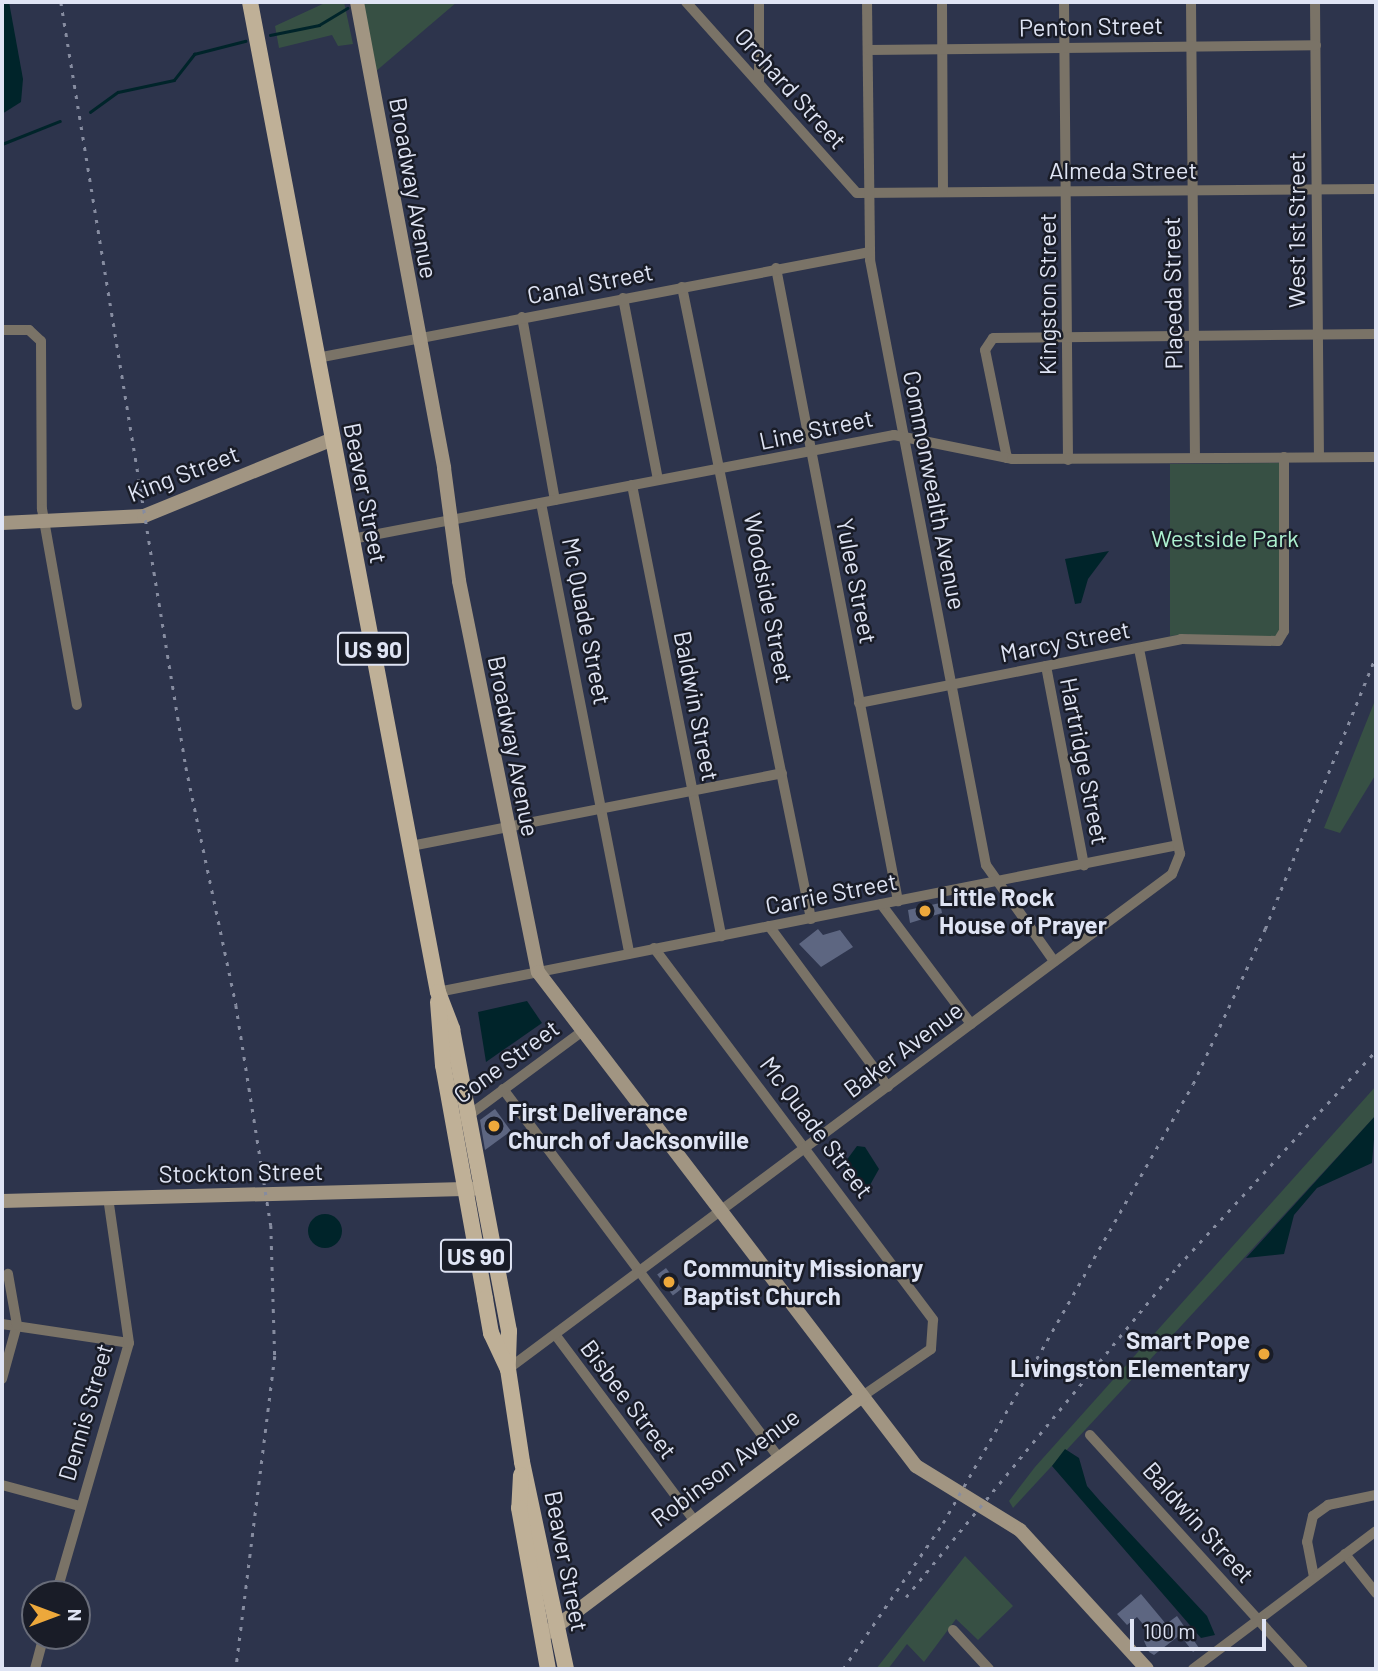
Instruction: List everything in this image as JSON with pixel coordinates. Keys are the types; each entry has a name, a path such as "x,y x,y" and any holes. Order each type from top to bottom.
{"main road":[{"name":"Beaver Street","path":"250,2 438,992 450,1064 453,1127 491,1333 508,1368"},
{"name":"Beaver Street","path":"450,1064 468,1114 509,1331 508,1368 522,1462 566,1669"},
{"name":"Beaver Street","path":"522,1462 519,1508 548,1669"}],"street":[{"name":"Broadway Avenue","path":"357,2 506,826 538,972 861,1397"},
{"name":"Orchard Street","path":"686,2 857,193 870,194"},
{"path":"759,2 759,83"},
{"name":"Commonwealth Avenue","path":"867,2 870,252 951,685 993,882 1054,961"},
{"path":"942,2 943,192"},
{"name":"Kingston Street","path":"1064,2 1068,460"},
{"name":"Placeda Street","path":"1191,2 1195,458"},
{"name":"West 1st Street","path":"1315,2 1318,457"},
{"name":"Penton Street","path":"868,50 1315,45"},
{"name":"Almeda Street","path":"870,194 1376,188"},
{"name":"Canal Street","path":"317,358 870,252"},
{"name":"Yulee Street","path":"776,268 898,901"},
{"name":"Woodside Street","path":"682,287 811,919"},
{"path":"623,298 658,480"},
{"path":"522,317 555,500"},
{"path":"2,330 29,330 41,341 45,522 77,705"},
{"path":"1007,458 985,350 993,338 1376,334"},
{"name":"Line Street","path":"352,539 658,480 904,437 1007,458 1068,460 1376,457"},
{"name":"King Street","path":"2,523 144,516 333,439"},
{"name":"Marcy Street","path":"859,703 1181,639 1280,639 1284,457"},
{"name":"Baldwin Street","path":"632,485 721,936"},
{"name":"Mc Quade Street","path":"541,503 629,953"},
{"path":"1139,648 1178,845"},
{"name":"Hartridge Street","path":"1046,666 1084,865"},
{"path":"411,846 782,774"},
{"name":"Carrie Street","path":"438,992 1178,845"},
{"name":"Baker Avenue","path":"508,1368 557,1337 1154,887 1177,868 1178,845"},
{"path":"881,904 971,1024"},
{"path":"769,926 888,1087"},
{"name":"Mc Quade Street","path":"654,948 933,1320 936,1336"},
{"name":"Cone Street","path":"453,1127 584,1030"},
{"path":"503,1089 778,1456"},
{"name":"Stockton Street","path":"2,1201 482,1189"},
{"name":"Dennis Street","path":"60,1580 129,1343 108,1198"},
{"path":"2,1379 17,1325 8,1274"},
{"path":"2,1324 129,1343"},
{"name":"Robinson Avenue","path":"542,1637 693,1519 930,1349 936,1336"},
{"name":"Bisbee Street","path":"557,1337 693,1519"},
{"path":"861,1397 916,1466 999,1513 1034,1544 1147,1669"},
{"name":"Baldwin Street","path":"1090,1435 1303,1669"},
{"path":"2,1485 80,1506"},
{"path":"1312,1572 1307,1532 1313,1516 1328,1505 1376,1494"},
{"path":"1193,1669 1259,1620 1312,1572 1345,1554 1376,1531"},
{"path":"1345,1554 1376,1593"},
{"path":"953,1630 989,1669"},
{"path":"35,1669 40,1650"}],"green space":[{"path":"327,2 344,2 353,44 338,46 332,35 279,48 275,26"},
{"path":"362,2 457,2 375,72"},
{"name":"Westside Park","path":"1280,463 1279,646 1190,643 1189,634 1170,636 1170,464"},
{"path":"1376,698 1376,774 1340,833 1324,828"},
{"path":"1376,1086 1376,1115 1013,1508 1009,1501 1035,1467"},
{"path":"965,1556 1013,1606 978,1640 956,1619 924,1662 907,1644 888,1669 876,1669"}],"shaded area":[{"path":"2,2 9,2 23,79 21,102 2,114"},
{"path":"1109,551 1088,579 1081,603 1075,604 1065,559"},
{"path":"527,1001 542,1023 486,1062 478,1012"},
{"path":"1376,1115 1372,1163 1317,1188 1294,1215 1284,1254 1246,1258"},
{"path":"857,1146 865,1147 879,1169 865,1194 843,1165"},
{"path":"325,1214 337,1219 342,1231 337,1243 325,1248 313,1243 308,1231 313,1219"},
{"path":"1065,1449 1079,1458 1087,1486 1207,1616 1215,1635 1201,1638 1052,1466"}],"building":[{"name":"Little Rock House of Prayer","path":"940,903 942,913 910,923 908,910"},
{"path":"818,929 823,935 840,930 853,947 821,967 799,944"},
{"name":"First Deliverance Church of Jacksonville","path":"495,1109 511,1131 485,1150 480,1120"},
{"path":"666,1268 682,1289 673,1295 657,1275"},
{"path":"1141,1594 1166,1624 1177,1616 1199,1648 1193,1652 1180,1635 1154,1655 1149,1652 1144,1641 1152,1635 1137,1617 1127,1625 1117,1614"}],"waterway":[{"path":"270,35 319,25 347,8"},
{"path":"90,112 118,92 174,80 194,54 245,41"},
{"path":"2,144 60,121"}],"railway":[{"path":"61,2 186,767 236,1005 271,1225 275,1356 236,1669"},
{"path":"843,1669 943,1523 1193,1084 1265,929 1376,656"},
{"path":"906,1597 1178,1266 1376,1051"}],"place":[{"name":"Little Rock House of Prayer","path":"925,911"},
{"name":"First Deliverance Church of Jacksonville","path":"494,1126"},
{"name":"Community Missionary Baptist Church","path":"669,1282"},
{"name":"Smart Pope Livingston Elementary","path":"1264,1354"}]}
